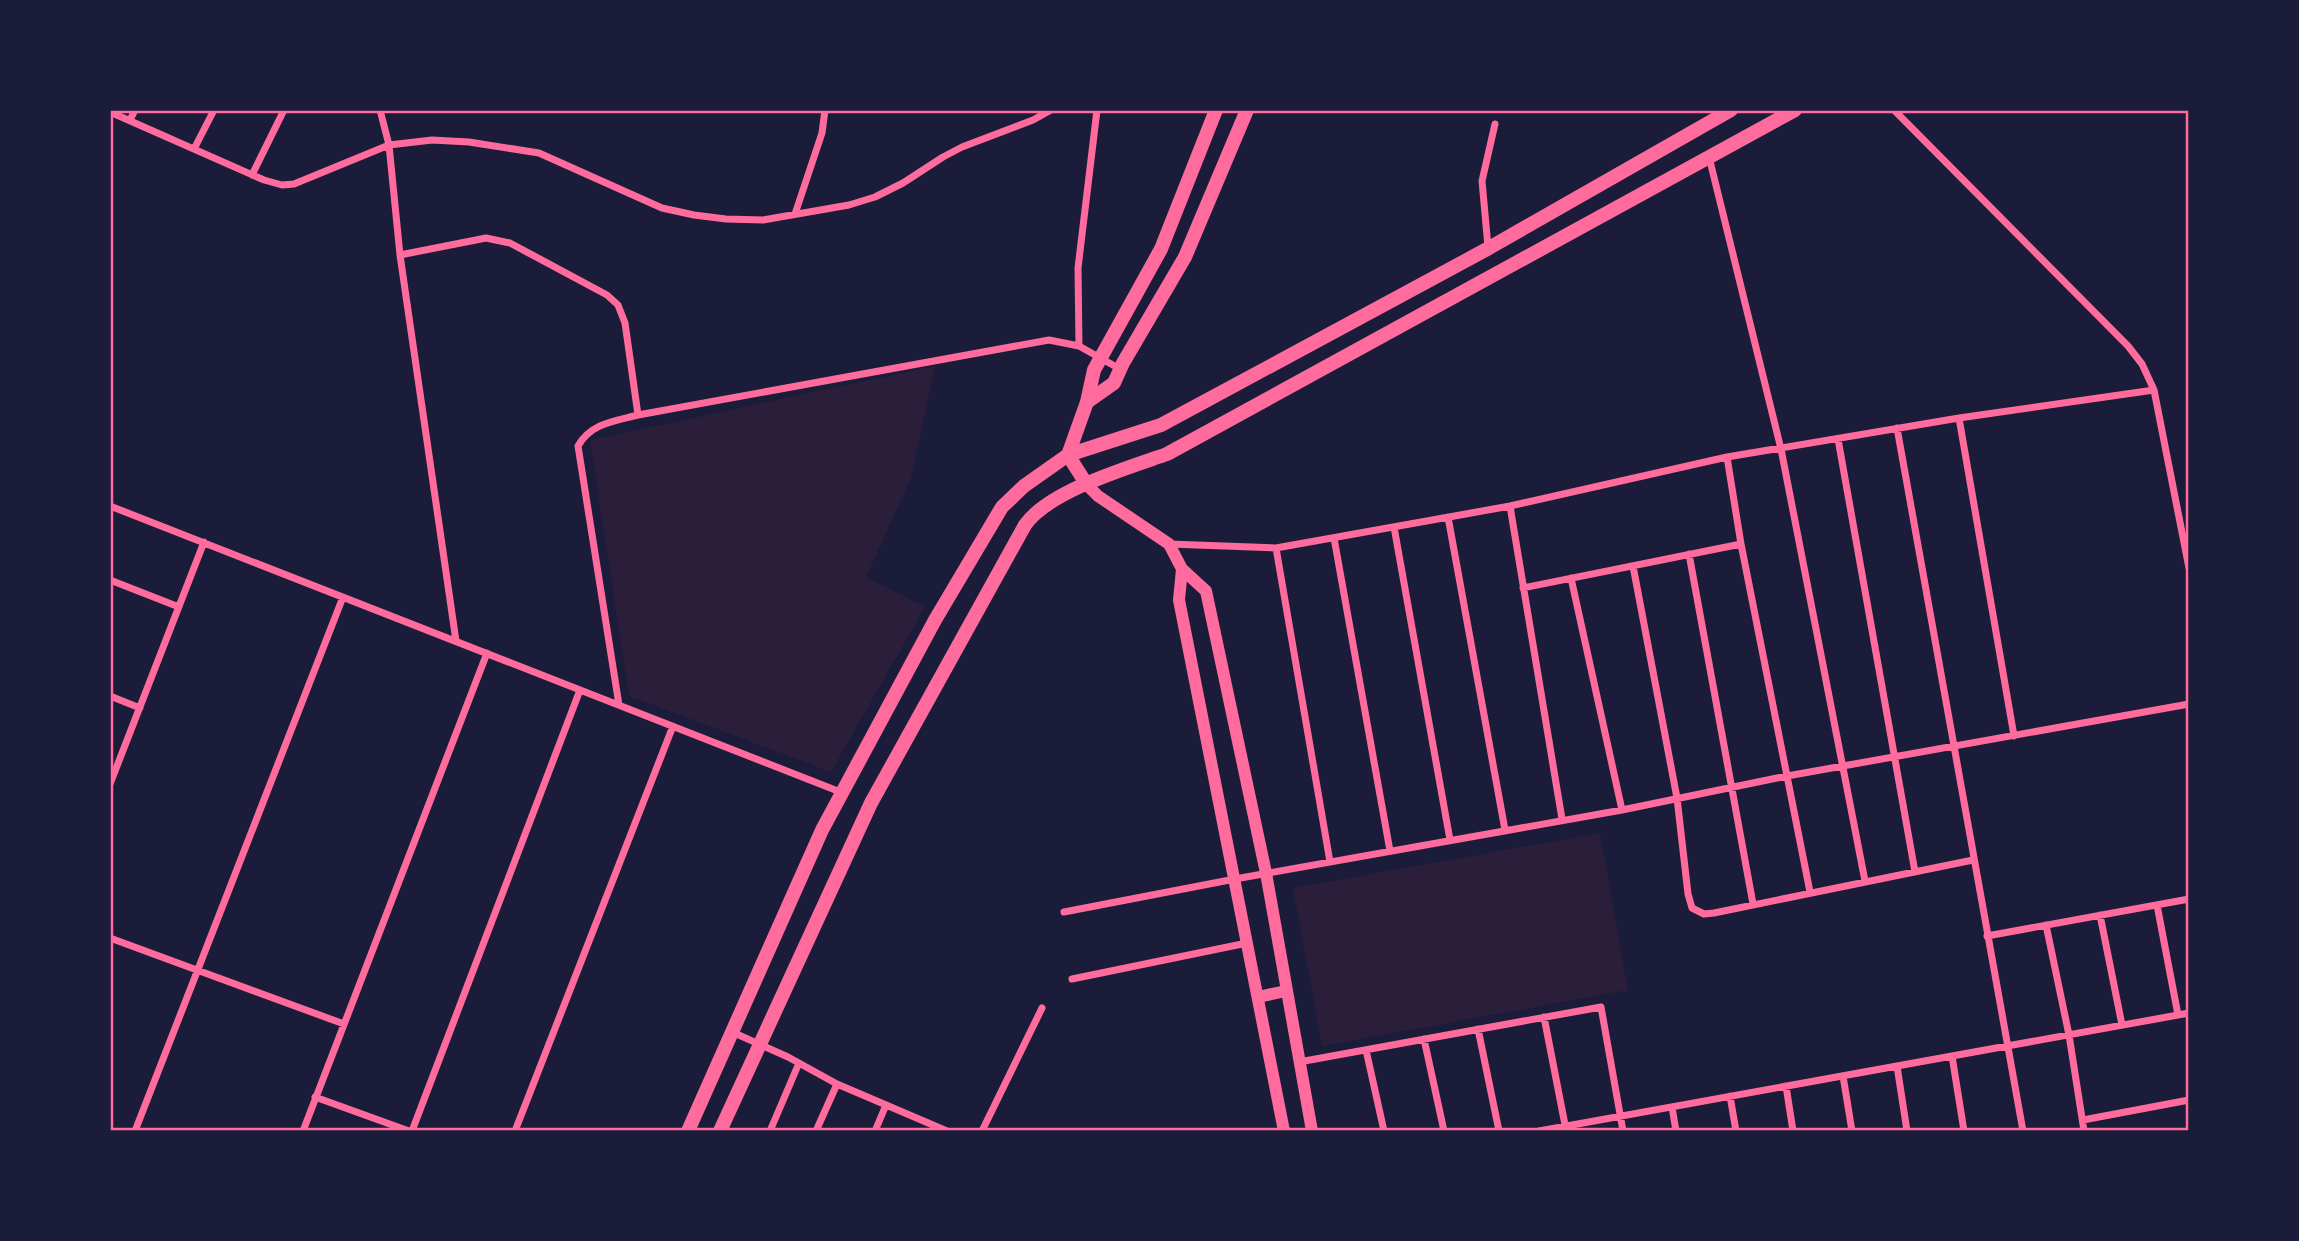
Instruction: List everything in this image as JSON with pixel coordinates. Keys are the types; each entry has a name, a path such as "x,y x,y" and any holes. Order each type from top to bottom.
{"main road":[{"path":"1068,455 1087,402 1094,370 1161,249 1216,110"},
{"path":"1087,402 1114,383 1185,257 1247,110"},
{"path":"688,1131 822,830 935,620 1002,507 1024,486 1068,455 1161,425 1489,248 1731,110"},
{"path":"720,1131 871,803 1025,525 1042,506 1087,485 1167,454 1795,110"},
{"path":"1068,455 1087,485"}],"street":[{"path":"130,120 135,110"},
{"path":"194,149 214,110"},
{"path":"252,175 284,110"},
{"path":"380,110 389,145 400,255 456,641"},
{"path":"795,215 822,134 825,110"},
{"path":"110,112 252,175 282,185 295,184 389,145 432,140 469,142 539,153 662,208 726,219 763,220 849,205 874,197 904,183 962,147 1033,120 1051,110"},
{"path":"1079,346 1078,268 1097,110"},
{"path":"1894,110 2143,364 2154,390 2189,568"},
{"path":"1489,248 1482,181 1495,124"},
{"path":"1709,157 1781,449 1865,881"},
{"path":"400,255 486,238 498,240 510,243 607,295 618,305 625,323 639,415"},
{"path":"619,705 578,446 585,435 595,427 639,415 1049,340 1079,346 1121,369"},
{"path":"1169,544 1276,548 1510,506 1727,457 1959,418 2154,390"},
{"path":"1959,418 2014,736"},
{"path":"1897,428 2024,1131"},
{"path":"1838,439 1915,872"},
{"path":"1727,457 1741,544 1810,892"},
{"path":"1087,485 1098,496 1169,544 1182,569 1206,591 1266,873 1312,1131"},
{"path":"110,506 844,793"},
{"path":"1510,506 1562,819"},
{"path":"1448,517 1505,830"},
{"path":"1394,527 1450,840"},
{"path":"1334,538 1390,851"},
{"path":"110,784 114,763 140,708 204,542"},
{"path":"1523,588 1741,544"},
{"path":"1276,548 1330,862"},
{"path":"1689,554 1753,904"},
{"path":"1633,566 1677,797 1692,908 1704,914 1973,860"},
{"path":"1182,569 1179,600 1284,1131"},
{"path":"1571,578 1622,810"},
{"path":"110,580 179,607"},
{"path":"135,1131 343,597"},
{"path":"303,1131 487,653"},
{"path":"316,1097 410,1131 580,690"},
{"path":"110,696 140,708"},
{"path":"1064,912 1622,810 1787,776 2189,704"},
{"path":"515,1131 673,726"},
{"path":"1987,936 2189,899"},
{"path":"2157,905 2178,1015"},
{"path":"2100,915 2122,1025"},
{"path":"2046,925 2069,1035 2084,1131"},
{"path":"110,938 344,1024"},
{"path":"1072,979 1247,943"},
{"path":"1258,997 1286,991"},
{"path":"1299,1062 1601,1007 1623,1131"},
{"path":"982,1131 1042,1008"},
{"path":"1539,1131 2189,1013"},
{"path":"1544,1017 1566,1128"},
{"path":"1478,1029 1499,1131"},
{"path":"733,1032 837,1084 947,1131"},
{"path":"1424,1039 1444,1131"},
{"path":"1366,1050 1384,1131"},
{"path":"1952,1056 1964,1131"},
{"path":"771,1131 799,1063"},
{"path":"1897,1066 1907,1131"},
{"path":"1843,1076 1852,1131"},
{"path":"816,1131 837,1084"},
{"path":"1786,1086 1793,1131"},
{"path":"1730,1096 1736,1131"},
{"path":"2082,1120 2189,1101"},
{"path":"875,1131 886,1105"},
{"path":"1672,1107 1676,1131"}],"shaded area":[{"path":"935,366 911,478 866,577 925,607 831,772 629,696 590,440"},
{"path":"1600,833 1628,990 1322,1046 1293,888"}]}
